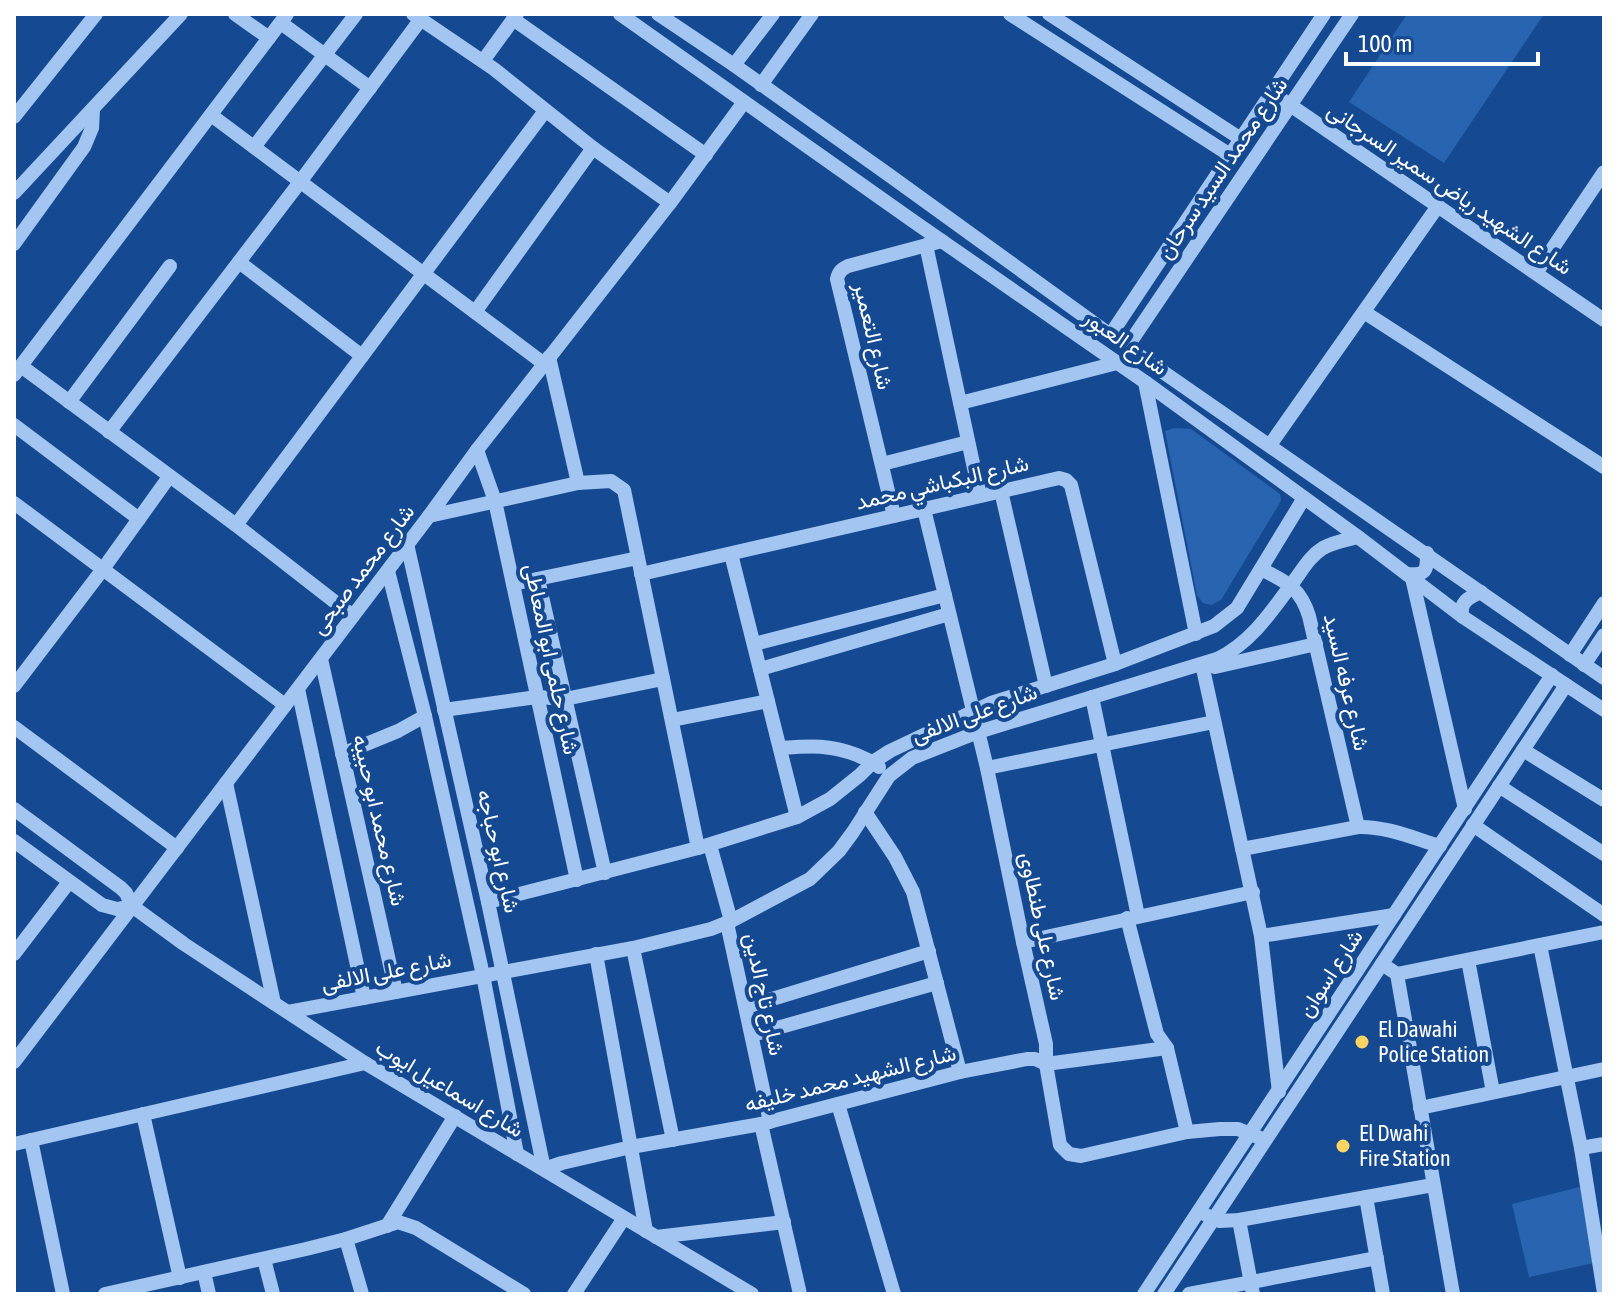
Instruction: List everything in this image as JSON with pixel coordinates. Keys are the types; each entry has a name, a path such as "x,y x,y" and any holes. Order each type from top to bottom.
{"street":[{"path":"14,117 96,14"},
{"path":"14,193 181,14"},
{"path":"235,14 269,38"},
{"path":"254,147 356,14"},
{"name":"شارع العبور","path":"620,14 1145,382 1463,617 1604,710"},
{"name":"شارع العبور","path":"658,14 929,203 1127,347 1604,678"},
{"path":"734,65 773,14"},
{"path":"761,85 812,14"},
{"path":"1010,14 1230,155"},
{"path":"1049,14 1241,139"},
{"name":"شارع محمد السيد سرحان","path":"1111,334 1324,14"},
{"name":"شارع محمد السيد سرحان","path":"1127,347 1352,14"},
{"path":"483,61 515,16 706,155"},
{"path":"109,432 370,88 417,17 483,61 593,148 670,203"},
{"path":"353,616 69,402 18,371 284,18 324,55 370,88"},
{"name":"شارع الشهيد رياض سمير السرجانى","path":"1271,92 1604,320"},
{"name":"شارع محمد صبحى","path":"14,1062 744,102"},
{"path":"14,244 84,147 92,128 93,110"},
{"path":"236,525 545,111"},
{"path":"211,115 423,274 546,360 578,483"},
{"path":"475,312 593,148"},
{"path":"1536,273 1604,172"},
{"path":"879,197 888,190 889,175"},
{"path":"913,221 918,210 929,203"},
{"path":"1270,445 1438,206"},
{"name":"شارع التعمير","path":"894,516 838,273 848,266 942,241"},
{"path":"926,245 980,496"},
{"path":"239,262 362,356"},
{"path":"69,402 170,266"},
{"path":"1364,312 1604,467"},
{"path":"960,403 1117,363"},
{"path":"1145,382 1196,634"},
{"path":"14,425 139,519"},
{"path":"882,464 968,442"},
{"name":"شارع حلمى ابو المعاطى","path":"477,450 495,501 577,880"},
{"path":"14,686 169,477"},
{"name":"شارع البكباشي محمد","path":"641,574 1059,478 1071,485 1115,664"},
{"name":"شارع تاج الدين","path":"429,516 578,483 611,481 624,490 672,720 704,846 729,922 800,1294"},
{"path":"1001,491 1046,686"},
{"name":"شارع على الالفى","path":"488,902 704,846 797,817 830,799 890,751 991,703 1115,664 1214,626 1237,608 1304,498"},
{"path":"14,503 285,705"},
{"name":"شارع على طنطاوى","path":"924,509 987,768 1046,1044 1046,1064 1058,1139 1069,1154 1081,1156 1187,1132 1230,1129 1265,1140"},
{"name":"شارع على الالفى","path":"288,1012 633,948 729,922 810,879 839,851 889,776 912,758 978,732 1202,667 1244,643 1312,557 1324,547 1358,537"},
{"name":"شارع ابو حباجه","path":"407,544 504,972 544,1169"},
{"path":"1427,553 1427,567 1423,573 1409,576 1465,809"},
{"path":"731,554 797,817"},
{"path":"513,584 638,558"},
{"path":"1261,569 1291,585"},
{"name":"شارع ابو حباجه","path":"388,571 425,716 483,975 517,1154"},
{"name":"شارع حلمى ابو المعاطى","path":"538,579 605,873"},
{"name":"شارع عرفه السيد","path":"1291,585 1304,599 1358,827"},
{"path":"1463,617 1462,605 1481,592"},
{"path":"754,644 945,595"},
{"path":"1570,655 1604,603"},
{"path":"760,669 949,614"},
{"path":"1584,665 1604,635"},
{"path":"1279,1092 1261,936 1202,667 1316,644"},
{"name":"شارع محمد ابو حبيبه","path":"321,659 396,992"},
{"name":"شارع اسوان","path":"1144,1294 1552,675"},
{"path":"444,710 537,697 565,699 663,679"},
{"name":"شارع اسوان","path":"1164,1294 1566,685"},
{"path":"298,689 364,998"},
{"path":"1092,697 1157,1034 1167,1048 1187,1132"},
{"path":"672,720 768,701"},
{"path":"342,754 425,716"},
{"path":"987,768 1214,722"},
{"path":"14,727 177,848"},
{"path":"780,748 827,746 873,762 889,776"},
{"path":"1523,750 1604,800"},
{"path":"226,783 274,1003"},
{"path":"1499,786 1604,854"},
{"path":"14,809 121,888 132,906 117,909 102,905 14,841"},
{"path":"865,812 905,874 919,911 960,1072"},
{"path":"1473,825 1604,915"},
{"path":"1242,849 1358,827 1383,829 1440,846"},
{"path":"14,954 69,882"},
{"path":"1023,942 1253,892"},
{"name":"شارع اسماعيل ايوب","path":"132,906 184,944 365,1063 752,1294"},
{"path":"1261,936 1394,915"},
{"path":"1382,964 1397,974 1604,932"},
{"path":"1540,945 1568,1077 1604,1293"},
{"path":"633,948 673,1140"},
{"path":"746,1007 929,951"},
{"path":"596,954 631,1147 651,1234 784,1222"},
{"path":"1468,960 1493,1092"},
{"path":"1397,974 1453,1294"},
{"path":"752,1035 937,983"},
{"name":"شارع الشهيد محمد خليفه","path":"544,1169 631,1147 766,1123 960,1072 1027,1059 1046,1064 1167,1048"},
{"path":"14,1144 365,1063"},
{"path":"1420,1108 1604,1069"},
{"path":"838,1104 894,1294"},
{"path":"143,1114 180,1278"},
{"path":"387,1226 455,1116"},
{"path":"31,1140 63,1294"},
{"path":"1581,1148 1604,1144"},
{"path":"1199,1211 1213,1219 1239,1220 1433,1185"},
{"path":"1366,1197 1383,1294"},
{"path":"574,1294 624,1218"},
{"path":"1239,1220 1252,1288"},
{"path":"105,1294 346,1239 398,1222 416,1228 524,1294"},
{"path":"346,1239 362,1294"},
{"path":"1189,1294 1252,1288 1377,1258"},
{"path":"264,1259 273,1294"},
{"path":"204,1272 209,1294"}],"shaded area":[{"path":"1407,14 1544,14 1444,163 1349,102"},
{"path":"1191,429 1280,494 1281,501 1221,600 1211,605 1203,603 1197,595 1165,431"},
{"path":"1587,1185 1599,1262 1529,1277 1512,1204"}],"place":[{"name":"El Dawahi Police Station","path":"1362,1042"},
{"name":"El Dwahi Fire Station","path":"1343,1146"}]}
